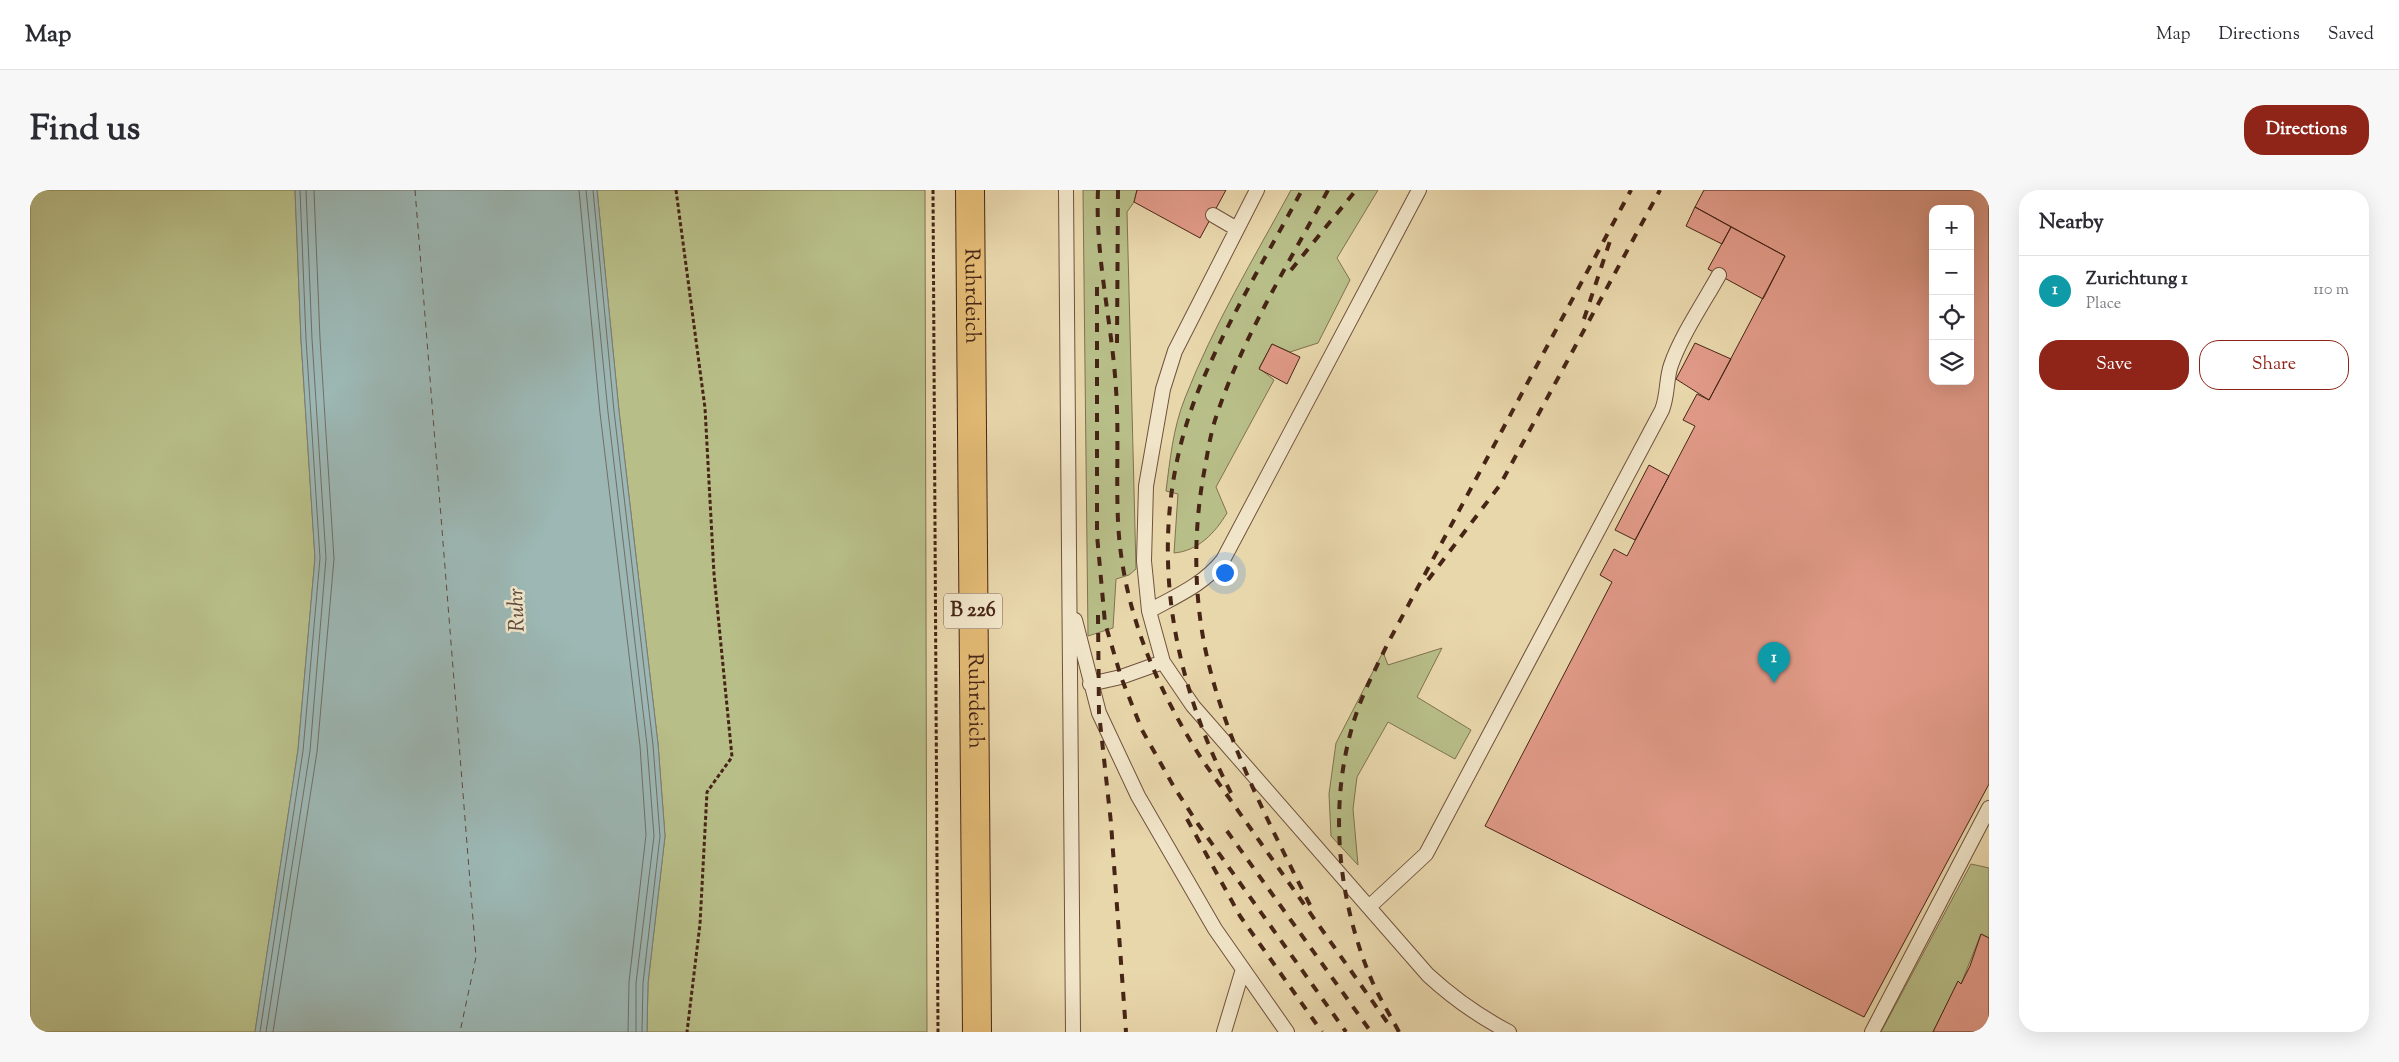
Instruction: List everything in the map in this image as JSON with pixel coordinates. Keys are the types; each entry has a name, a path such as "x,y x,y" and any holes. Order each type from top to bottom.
{"main road":[{"name":"Ruhrdeich","path":"970,190 978,1032"}],"lane":[{"path":"1066,190 1073,1032"},
{"path":"1257,190 1175,351 1163,389 1146,486 1144,560 1148,611 1163,662 1193,706 1442,988 1491,1023 1509,1032"},
{"path":"1148,611 1198,584 1212,573 1222,560 1418,190"},
{"path":"1213,215 1237,229"},
{"path":"1369,907 1426,854 1662,410 1667,399 1668,377 1673,359 1719,275"},
{"path":"1069,597 1099,713 1138,796 1215,929 1287,1032"},
{"path":"1090,684 1120,677 1163,662"},
{"path":"1872,1032 1989,808"},
{"path":"1224,1032 1242,969"}],"path":[{"path":"676,190 705,408 714,574 732,757 708,792 700,924 688,1032"},
{"name":"Ruhrdeich","path":"933,190 938,1032"}],"green space":[{"path":"30,190 295,190 301,340 315,558 298,750 255,1032 30,1032"},
{"path":"597,190 925,190 927,1032 647,1032 648,983 665,836 658,744 619,411"},
{"path":"1083,190 1137,190 1134,202 1127,212 1136,569 1129,575 1116,579 1113,628 1088,636"},
{"path":"1291,190 1378,190 1337,258 1350,280 1318,343 1290,352 1272,344 1259,368 1274,380 1216,487 1227,513 1205,540 1191,549 1174,553 1178,494 1166,491 1172,444 1181,409 1196,371 1221,318"},
{"path":"1442,648 1417,697 1471,730 1455,759 1388,722 1357,777 1353,809 1358,865 1331,836 1329,794 1336,743 1383,652 1388,665"},
{"path":"1971,864 1989,868 1989,938 1981,934 1961,984 1958,982 1933,1032 1881,1032"}],"water":[{"name":"Ruhr","path":"295,190 597,190 619,411 658,744 665,836 648,983 647,1032 255,1032 298,750 315,558 301,340"}],"building":[{"path":"1137,190 1226,190 1200,238 1134,202"},
{"path":"1704,190 1980,190 1989,194 1989,784 1864,1017 1485,826 1612,582 1600,575 1614,549 1627,556 1695,426 1683,420 1697,394 1709,400 1785,256 1695,207"},
{"path":"1695,207 1731,227 1722,244 1686,226"},
{"path":"1731,227 1785,256 1763,299 1708,269"},
{"path":"1695,343 1731,359 1709,400 1676,379"},
{"path":"1272,344 1300,357 1287,384 1259,369"},
{"path":"1649,465 1669,476 1635,540 1615,530"},
{"path":"1981,934 1989,938 1989,1032 1933,1032 1958,981 1961,984 1970,966"}],"ferry route":[{"path":"415,190 476,957 460,1032"}],"railway":[{"path":"1098,190 1101,265 1116,389 1117,504 1121,553 1126,585 1144,646 1170,705 1203,761 1387,1022"},
{"path":"1117,343 1118,190"},
{"path":"1231,793 1208,743 1190,692 1177,640 1170,588 1168,535 1173,482 1185,429 1204,377 1239,306 1302,190"},
{"path":"1310,905 1251,784 1226,721 1207,657 1199,613 1196,545 1203,478 1217,414 1240,356 1328,190"},
{"path":"1291,270 1356,190"},
{"path":"1399,1032 1375,988 1360,950 1344,887 1339,821 1345,756 1353,724 1364,693 1388,643 1631,190"},
{"path":"1428,580 1500,485 1660,190"},
{"path":"1584,319 1610,241"},
{"path":"1097,287 1097,535 1105,623 1121,677 1142,730 1174,787 1198,824 1346,1032"},
{"path":"1098,615 1099,713 1111,823 1126,1032"},
{"path":"1187,819 1240,916 1322,1032"},
{"path":"1227,831 1371,1032"}],"place":[{"name":"Zurichtung 1","path":"1774,683"}]}
